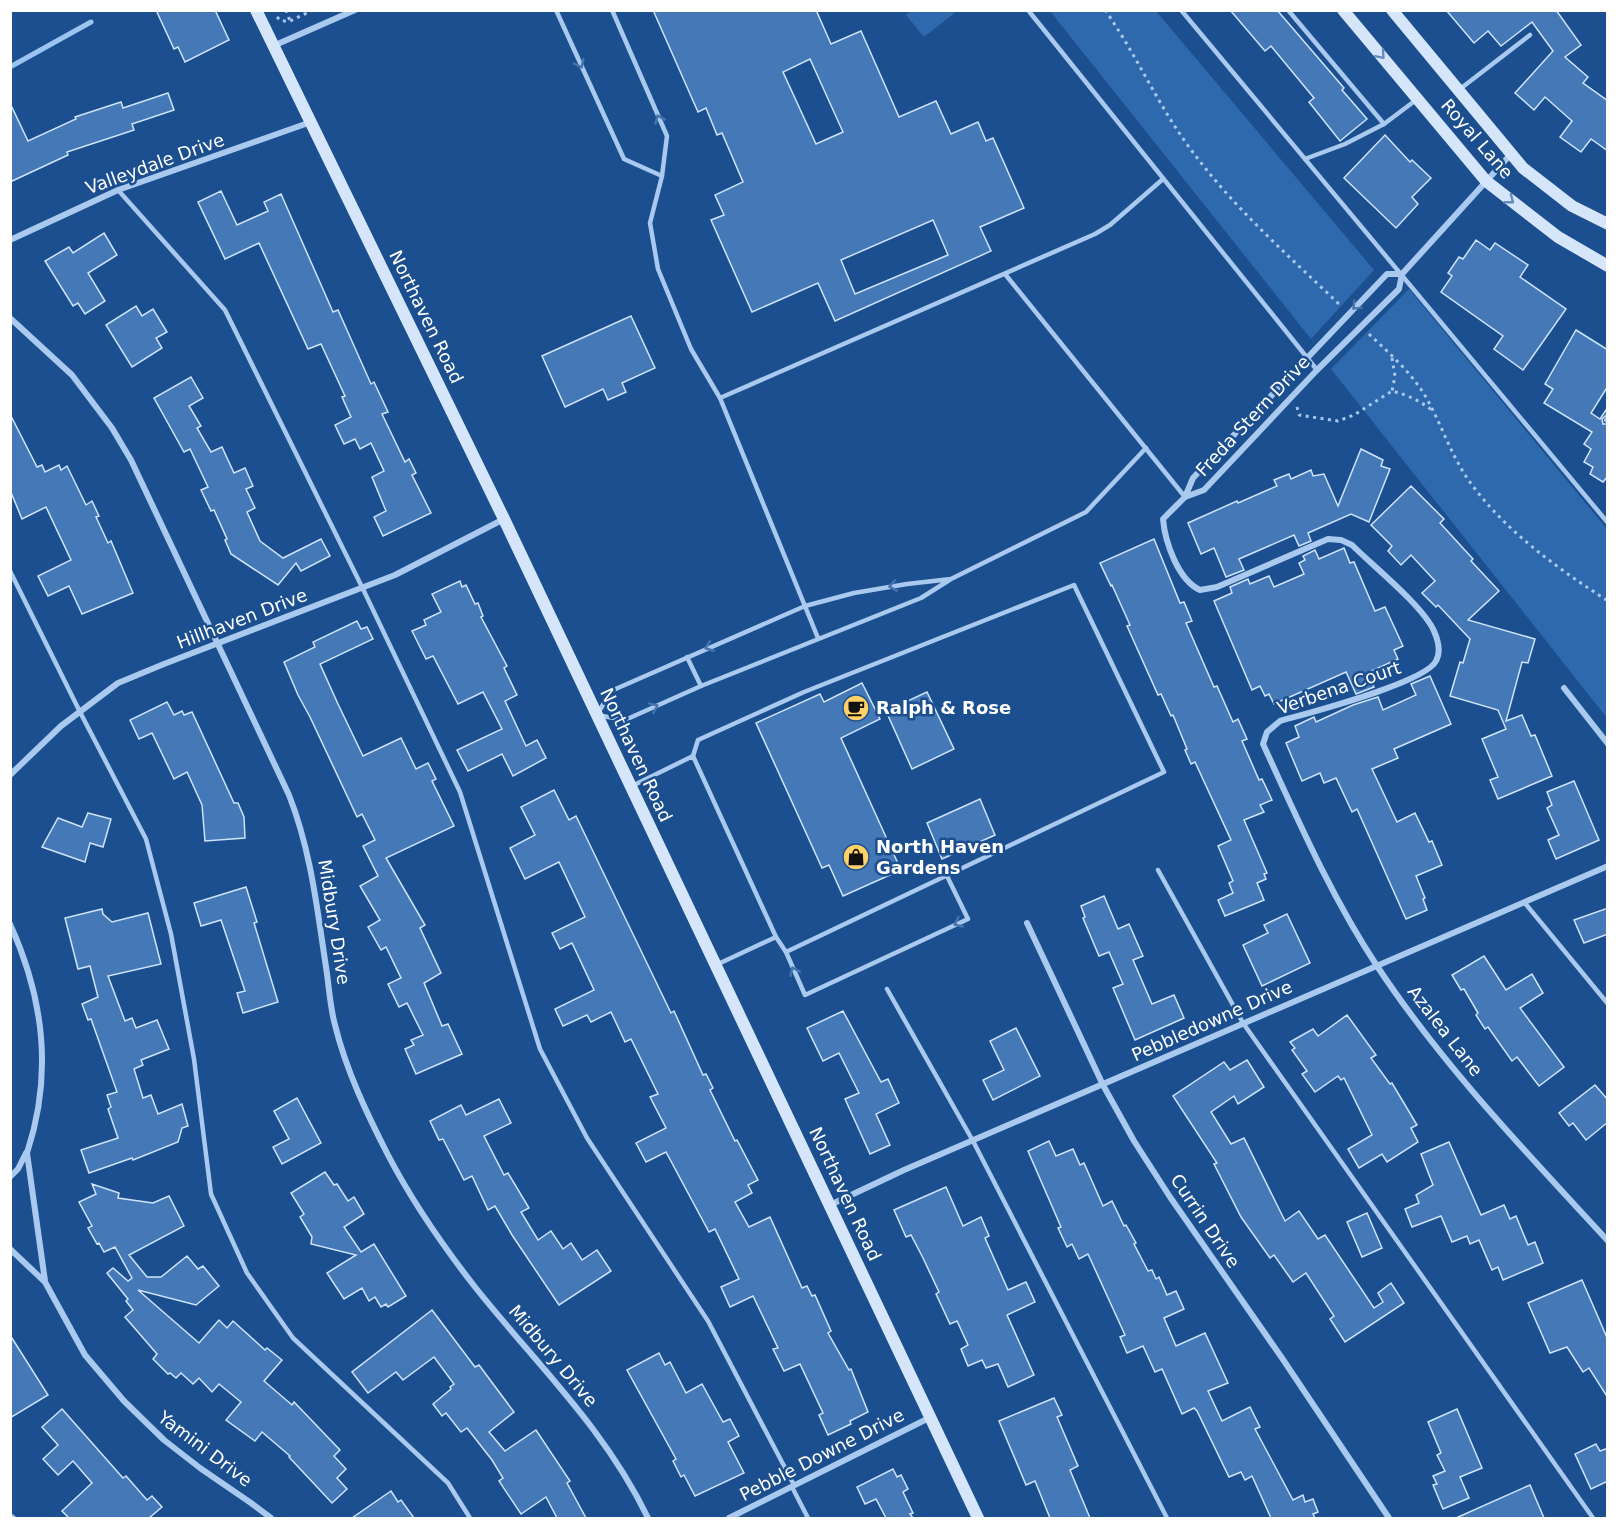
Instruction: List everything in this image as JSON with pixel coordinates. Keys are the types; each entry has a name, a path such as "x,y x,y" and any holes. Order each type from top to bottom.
{"street":[{"name":"Northaven Road","path":"256,10 504,519 978,1518"},
{"path":"273,46 355,10"},
{"name":"Royal Lane","path":"1342,10 1486,181 1558,237 1608,266"},
{"name":"Royal Lane","path":"1392,10 1528,172 1563,200 1608,225"},
{"name":"Valleydale Drive","path":"10,240 118,190 312,122"},
{"name":"Freda Stern Drive","path":"1185,497 1204,490 1317,370 1399,289 1402,274 1511,154"},
{"name":"Freda Stern Drive","path":"1185,497 1193,478 1387,274 1402,274"},
{"name":"Midbury Drive","path":"10,318 72,375 112,428 131,460 289,795 301,825 312,869 334,1024 352,1077 388,1155 424,1214 475,1286 581,1411 612,1454 634,1489 648,1518"},
{"name":"Verbena Court","path":"1185,497 1162,519 1164,537 1187,582 1192,587 1200,590 1216,587 1328,539 1341,540 1352,545 1421,611 1434,630 1440,650 1436,662 1426,672 1404,682 1280,721 1267,732 1263,744 1295,813"},
{"name":"Hillhaven Drive","path":"10,775 61,726 118,684 164,664 395,576 504,519"},
{"path":"1564,688 1608,744"},
{"name":"Azalea Lane","path":"1295,813 1323,873 1377,965 1415,1021 1476,1096 1608,1241"},
{"name":"Pebbledowne Drive","path":"830,1205 1243,1023 1608,866"},
{"name":"Currin Drive","path":"1027,923 1103,1085 1134,1141 1389,1518"},
{"name":"Yamini Drive","path":"10,924 24,953 36,996 42,1040 42,1087 27,1153 45,1282"},
{"path":"10,1176 18,1169 27,1153"},
{"name":"Yamini Drive","path":"10,1249 45,1282 85,1355 124,1401 164,1440 271,1518"},
{"name":"Pebble Downe Drive","path":"729,1518 929,1418"}],"lane":[{"path":"556,10 624,159 663,176"},
{"path":"612,10 667,136 663,176 650,223 658,269 691,349 720,398 818,638"},
{"path":"1028,10 1317,370"},
{"path":"1181,10 1608,523"},
{"path":"1288,10 1383,124"},
{"path":"1458,90 1530,36"},
{"path":"1305,159 1345,144 1383,124 1418,98"},
{"path":"720,398 1095,234 1110,225 1163,179"},
{"path":"118,190 225,310 363,588 460,792 540,1049 587,1138 708,1321 808,1518"},
{"path":"1005,274 1185,497"},
{"path":"951,579 854,593 805,606 611,691 597,715 625,720 701,686 921,598 951,579 1086,512 1146,448"},
{"path":"10,571 146,838 171,934 194,1059 211,1194 247,1273 293,1338 448,1483 470,1518"},
{"path":"786,952 1164,772 1074,585 804,692 698,740 693,756 805,995 968,919 947,876"},
{"path":"687,657 701,686"},
{"path":"631,787 693,756"},
{"path":"1158,870 1243,1023 1593,1518"},
{"path":"1524,902 1608,1004"},
{"path":"716,966 776,937"},
{"path":"887,989 973,1141 1167,1518"}],"path":[{"path":"285,10 290,21"},
{"path":"274,14 281,21 290,21 313,10"},
{"path":"1392,356 1395,376 1392,392"},
{"path":"1295,393 1299,415 1338,421 1392,392 1420,401 1433,411"}],"shaded area":[{"path":"911,11 957,11 924,37 906,15"},
{"path":"1050,11 1156,11 1374,270 1311,339"},
{"path":"1409,289 1607,529 1607,718 1331,369"}],"building":[{"path":"156,10 215,10 229,40 185,62 178,47 174,49"},
{"path":"653,10 816,10 831,44 861,31 899,117 936,101 951,134 978,122 986,141 993,138 1024,208 980,227 991,251 835,321 818,283 752,312 711,220 724,215 715,195 743,182 722,133 717,135 706,108 698,112","holes":["810,59 843,132 816,144 783,72","933,220 948,255 855,294 841,260"]},
{"path":"1230,10 1277,10 1344,88 1342,90 1367,119 1340,141 1309,102 1314,98 1271,46 1265,51"},
{"path":"1446,10 1556,10 1581,45 1565,57 1588,77 1583,83 1608,101 1608,151 1591,139 1581,152 1560,137 1572,121 1545,97 1534,110 1515,93 1553,51 1532,22 1501,46 1488,31 1474,43"},
{"path":"168,93 174,110 132,124 134,130 67,152 68,155 10,182 10,103 28,141 76,119 75,117 121,102 123,108"},
{"path":"1385,135 1410,162 1412,160 1431,178 1412,197 1418,204 1396,228 1344,178"},
{"path":"221,191 237,225 268,211 264,202 281,194 333,312 338,310 371,384 374,382 388,412 382,414 405,462 409,459 416,473 412,475 431,513 383,536 374,517 386,511 372,477 384,471 371,443 360,449 355,439 344,444 335,425 351,417 342,397 345,396 321,344 308,349 259,243 225,259 198,202"},
{"path":"104,233 117,255 88,273 105,301 85,314 78,303 73,306 45,261 69,247 73,253"},
{"path":"1476,240 1490,250 1495,243 1528,265 1520,277 1566,309 1523,370 1494,349 1503,336 1441,292 1452,276 1448,273 1459,257 1463,259"},
{"path":"136,306 142,316 153,309 167,332 156,338 162,348 132,367 106,325"},
{"path":"631,316 655,368 622,383 626,392 608,400 603,389 565,407 542,356"},
{"path":"1576,330 1608,350 1608,386 1591,413 1600,419 1608,407 1608,414 1602,419 1603,424 1608,424 1608,476 1603,482 1590,474 1593,467 1584,462 1591,449 1584,444 1592,432 1544,403 1553,389 1545,384"},
{"path":"191,377 203,398 189,406 201,426 197,428 211,452 222,447 234,473 245,468 253,486 246,489 255,508 247,512 260,541 283,558 321,539 330,556 301,571 296,563 278,585 231,554 214,510 211,511 201,490 208,487 190,449 184,452 154,398"},
{"path":"10,414 37,467 42,465 45,472 59,465 61,470 67,466 86,505 92,501 99,516 96,517 108,543 111,541 133,593 82,614 69,586 48,596 38,576 71,560 46,507 22,519 10,490"},
{"path":"1361,449 1383,460 1381,466 1390,469 1369,522 1351,514 1308,533 1311,541 1299,546 1294,535 1239,559 1244,570 1226,577 1214,548 1201,554 1188,523 1277,486 1274,480 1289,474 1291,479 1311,470 1313,476 1324,474 1338,506"},
{"path":"1411,486 1444,519 1440,523 1499,591 1468,620 1535,639 1528,663 1522,662 1506,721 1522,715 1531,736 1535,735 1552,776 1498,799 1490,780 1498,777 1482,739 1506,729 1498,710 1450,696 1460,662 1463,663 1470,639 1438,605 1436,607 1422,593 1435,581 1411,555 1401,565 1388,551 1392,546 1371,525"},
{"path":"1154,539 1180,603 1184,602 1192,621 1186,623 1214,687 1217,686 1233,722 1238,719 1247,739 1242,741 1259,780 1262,779 1272,800 1260,805 1264,812 1244,820 1267,873 1264,874 1266,879 1257,883 1264,900 1225,916 1218,900 1233,893 1229,883 1233,881 1218,846 1231,840 1195,762 1191,764 1173,715 1171,716 1161,694 1158,695 1127,626 1130,625 1100,563"},
{"path":"1344,548 1350,563 1354,562 1375,611 1385,607 1403,646 1394,650 1398,659 1369,672 1368,675 1374,687 1356,694 1346,672 1274,704 1269,694 1265,696 1260,686 1252,690 1214,601 1232,593 1230,587 1248,579 1250,584 1269,576 1274,587 1304,574 1299,563 1305,560 1303,556 1315,550 1319,559"},
{"path":"460,581 462,587 466,585 475,604 478,603 483,616 481,617 507,666 504,668 517,695 505,701 526,746 537,740 546,758 513,776 502,754 468,771 457,750 502,729 483,692 458,704 433,656 426,659 412,631 426,625 424,620 441,612 432,594"},
{"path":"357,621 361,629 367,627 373,639 320,664 338,704 363,756 401,738 416,769 428,763 436,779 432,781 454,826 386,858 425,925 420,928 441,973 424,983 442,1026 448,1024 462,1054 416,1074 405,1049 414,1045 411,1040 423,1035 407,1003 399,1007 388,984 401,978 386,947 381,950 368,927 380,920 360,886 378,876 363,846 375,840 362,814 357,817 284,662 315,647 313,642"},
{"path":"1430,676 1451,724 1394,749 1398,758 1372,769 1397,822 1415,813 1429,842 1432,841 1442,865 1416,876 1427,910 1406,919 1357,809 1352,812 1336,778 1324,783 1320,773 1302,781 1286,743 1299,737 1295,726 1314,717 1316,722 1353,705 1378,697 1383,710 1416,695 1411,684"},
{"path":"862,683 880,719 841,738 901,870 843,896 829,865 822,868 756,723 820,694 824,702"},
{"path":"927,692 954,749 912,769 886,711"},
{"path":"167,702 174,715 182,711 184,715 192,712 234,803 238,803 244,817 245,838 205,841 202,805 187,772 174,779 152,733 139,739 130,720"},
{"path":"1574,781 1599,840 1556,859 1548,840 1559,835 1547,808 1552,805 1547,792"},
{"path":"554,790 569,820 576,816 671,1013 674,1011 703,1075 706,1074 713,1088 710,1090 735,1141 737,1140 758,1180 748,1185 752,1193 735,1202 749,1227 770,1217 802,1288 807,1286 812,1296 815,1295 831,1331 828,1333 849,1370 851,1369 868,1412 850,1421 851,1424 828,1435 819,1415 823,1413 800,1364 784,1371 773,1349 778,1348 753,1296 730,1307 721,1287 739,1279 715,1229 709,1232 666,1152 646,1162 636,1143 666,1128 650,1097 658,1094 631,1039 625,1042 611,1012 591,1022 587,1015 563,1026 555,1009 594,990 572,943 560,949 552,933 585,917 559,862 525,879 510,848 535,835 521,807"},
{"path":"980,799 995,835 942,859 927,823"},
{"path":"88,813 111,819 103,847 90,843 85,862 42,847 58,818 82,827"},
{"path":"246,887 257,922 254,923 278,1002 243,1013 237,993 245,991 221,920 201,926 194,903"},
{"path":"1104,896 1118,929 1129,924 1143,956 1133,960 1152,1004 1174,995 1184,1018 1135,1040 1113,988 1123,984 1109,952 1099,956 1083,918 1085,917 1081,906"},
{"path":"1608,908 1608,934 1584,943 1574,920"},
{"path":"102,909 103,914 112,922 148,913 161,964 108,976 125,1021 132,1018 136,1028 157,1020 169,1049 141,1060 143,1065 134,1069 143,1098 151,1095 158,1114 182,1104 188,1126 182,1128 178,1142 133,1160 132,1158 89,1173 81,1150 118,1138 108,1109 111,1107 107,1095 117,1092 91,1019 88,1020 82,1004 98,997 90,966 78,969 65,918"},
{"path":"1287,914 1310,963 1262,986 1243,945 1268,933 1264,925"},
{"path":"1484,956 1506,990 1532,974 1543,993 1520,1008 1564,1067 1539,1086 1517,1057 1512,1061 1488,1027 1485,1029 1464,989 1461,990 1452,975"},
{"path":"843,1011 881,1082 888,1079 899,1103 876,1114 890,1145 870,1154 845,1099 859,1093 839,1053 823,1061 807,1028"},
{"path":"1347,1015 1376,1055 1371,1058 1390,1084 1392,1083 1417,1125 1411,1128 1418,1142 1387,1162 1382,1154 1359,1168 1348,1149 1372,1135 1344,1078 1341,1080 1338,1076 1315,1092 1302,1074 1307,1071 1292,1050 1295,1048 1290,1042 1313,1029 1318,1036"},
{"path":"1016,1028 1040,1076 993,1100 983,1080 1004,1070 990,1041"},
{"path":"1247,1060 1264,1087 1238,1104 1234,1096 1211,1112 1231,1144 1244,1138 1285,1221 1299,1211 1318,1239 1325,1235 1374,1308 1383,1302 1378,1293 1391,1283 1404,1303 1345,1342 1330,1319 1334,1316 1306,1273 1293,1282 1274,1255 1270,1258 1241,1217 1214,1164 1217,1163 1173,1096 1224,1062 1230,1070"},
{"path":"1595,1085 1608,1100 1608,1122 1586,1140 1573,1123 1569,1126 1559,1113"},
{"path":"297,1098 321,1143 282,1164 273,1147 289,1139 274,1111"},
{"path":"499,1099 511,1123 484,1136 504,1175 508,1173 529,1208 521,1212 538,1240 551,1231 563,1249 571,1243 582,1260 597,1250 611,1271 559,1305 495,1206 488,1210 472,1176 464,1180 443,1139 439,1140 430,1121 461,1105 466,1115"},
{"path":"1049,1141 1056,1156 1073,1149 1080,1165 1084,1163 1103,1206 1112,1201 1124,1226 1126,1225 1136,1243 1134,1244 1148,1271 1152,1270 1156,1279 1159,1277 1167,1295 1176,1291 1184,1309 1164,1318 1176,1346 1205,1333 1228,1383 1208,1391 1222,1421 1250,1407 1260,1427 1255,1429 1293,1500 1303,1495 1305,1502 1313,1499 1318,1512 1313,1514 1315,1518 1271,1518 1252,1476 1245,1480 1241,1472 1229,1477 1197,1411 1194,1408 1182,1414 1162,1369 1155,1372 1143,1346 1127,1353 1120,1337 1125,1335 1088,1254 1079,1259 1072,1244 1067,1247 1058,1228 1061,1227 1028,1151"},
{"path":"1449,1142 1481,1215 1504,1205 1510,1219 1516,1216 1528,1245 1535,1242 1543,1263 1503,1280 1498,1267 1492,1270 1479,1240 1470,1244 1467,1236 1452,1242 1441,1216 1412,1227 1405,1209 1419,1203 1416,1195 1433,1185 1421,1154"},
{"path":"325,1172 334,1185 337,1184 348,1201 354,1197 364,1214 344,1227 361,1252 374,1244 406,1296 388,1307 386,1304 381,1307 375,1297 369,1301 362,1288 344,1299 327,1273 356,1255 311,1244 312,1237 300,1217 304,1214 291,1193"},
{"path":"92,1184 119,1193 118,1198 153,1203 169,1196 184,1226 129,1255 147,1277 161,1277 187,1256 198,1269 203,1266 219,1286 196,1305 138,1290 199,1343 219,1320 227,1328 233,1321 265,1350 267,1348 282,1360 264,1381 292,1405 294,1402 340,1450 334,1456 346,1469 337,1478 347,1489 332,1503 290,1456 262,1432 255,1441 226,1420 241,1402 219,1384 212,1392 199,1378 193,1384 181,1373 176,1378 168,1374 153,1359 157,1354 125,1317 133,1310 126,1301 128,1299 107,1273 113,1268 128,1281 132,1278 115,1247 104,1252 88,1228 92,1226 79,1202 96,1194"},
{"path":"946,1187 963,1226 981,1217 989,1236 985,1238 1008,1290 1026,1282 1035,1302 1007,1315 1034,1375 1008,1387 998,1364 986,1368 982,1360 968,1366 961,1349 968,1345 957,1321 950,1324 936,1294 939,1292 923,1258 911,1235 906,1237 894,1210"},
{"path":"1367,1213 1382,1248 1362,1257 1347,1222"},
{"path":"1582,1280 1608,1340 1608,1398 1589,1368 1583,1372 1567,1347 1550,1353 1528,1303"},
{"path":"432,1310 475,1367 479,1365 514,1412 489,1432 505,1451 536,1430 570,1481 567,1483 586,1518 557,1518 546,1497 521,1514 499,1481 503,1478 492,1460 467,1428 461,1432 446,1413 442,1416 433,1404 454,1384 434,1357 403,1380 396,1372 368,1393 352,1372"},
{"path":"10,1335 48,1395 10,1418"},
{"path":"659,1353 665,1365 670,1362 686,1393 702,1384 723,1422 730,1419 739,1436 728,1442 744,1473 695,1496 684,1475 681,1477 673,1461 676,1459 627,1370"},
{"path":"1054,1398 1062,1415 1057,1417 1078,1466 1070,1470 1090,1518 1050,1518 1035,1481 1026,1485 999,1421"},
{"path":"62,1409 123,1478 126,1476 147,1500 152,1496 162,1507 149,1518 69,1518 62,1511 92,1483 73,1461 58,1475 43,1459 58,1445 42,1427"},
{"path":"1457,1409 1482,1468 1460,1477 1469,1498 1443,1509 1433,1485 1437,1484 1433,1476 1445,1471 1437,1455 1441,1453 1428,1422"},
{"path":"1596,1444 1600,1451 1608,1448 1608,1481 1591,1489 1575,1454"},
{"path":"893,1469 897,1477 901,1475 908,1489 903,1492 913,1518 886,1518 876,1499 865,1504 857,1487"},
{"path":"1530,1485 1544,1518 1456,1518"},
{"path":"391,1491 398,1502 401,1500 414,1518 352,1518"}],"waterway":[{"path":"10,67 91,22"}],"place":[{"name":"Ralph & Rose","path":"856,708"},
{"name":"North Haven Gardens","path":"856,857"}]}
